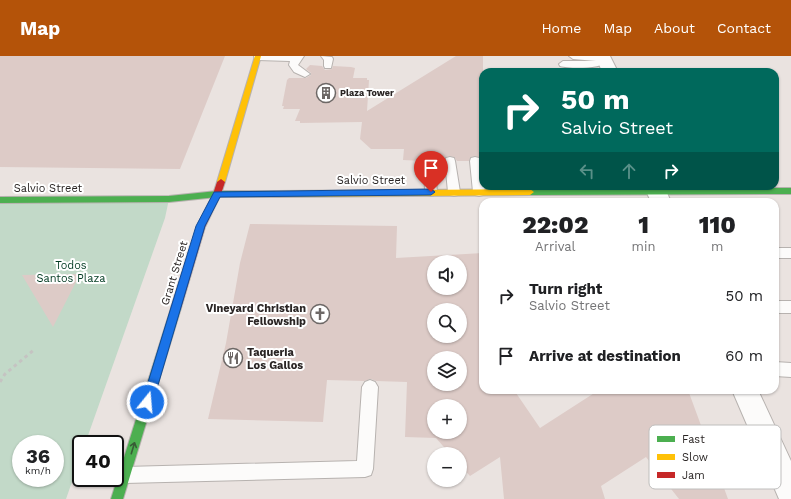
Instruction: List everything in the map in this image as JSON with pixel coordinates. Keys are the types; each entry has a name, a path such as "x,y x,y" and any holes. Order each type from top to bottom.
{"street":[{"name":"Grant Street","path":"118,499 200,226 217,194 258,56"},
{"name":"Salvio Street","path":"0,200 169,199 217,194 431,192 658,194 791,191"},
{"path":"747,394 761,425"},
{"path":"781,471 791,493"}],"lane":[{"path":"258,56 298,57"},
{"path":"325,56 328,59 328,66"},
{"path":"572,56 594,57 606,63"},
{"path":"298,57 293,65 294,68 305,74"},
{"path":"563,64 606,63"},
{"path":"429,161 431,192"},
{"path":"450,161 454,192"},
{"path":"475,161 479,192"},
{"path":"779,253 791,254"},
{"path":"779,307 791,307"},
{"path":"779,369 791,370"},
{"path":"125,475 365,469 370,387"}],"path":[{"path":"0,382 5,374 35,349"}],"green space":[{"name":"Todos Santos Plaza","path":"169,199 165,218 88,435 72,435 72,482 66,499 0,499 0,200"}],"building":[{"path":"0,56 225,56 180,169 0,167"},
{"path":"456,56 483,56 483,68 479,68 479,157 471,157 469,161 457,161 454,157 450,156 446,157 444,161 436,161 433,157 429,156 425,157 423,161 403,160 404,149 371,149 360,139 362,122 300,123 300,121 295,121 300,109 283,109 284,106 282,106 287,80 289,78 306,78 311,75 311,73 306,69 310,65 322,66 325,70 332,69 333,66 355,68 353,78 367,78 367,80 369,80 367,111"},
{"path":"250,224 397,226 396,258 427,256 427,295 467,295 467,255 448,255 479,253 479,394 517,394 540,428 593,394 689,394 701,425 649,425 649,461 646,457 601,486 605,499 504,499 500,457 470,476 467,473 467,447 444,447 437,439 467,439 467,399 427,399 427,438 405,437 407,382 376,381 371,379 364,381 327,380 323,422 208,419 226,343 240,263"},
{"path":"80,274 53,327 22,275"},
{"path":"671,489 724,489 728,499 679,499"}],"traffic: fast":[{"path":"530,192 791,191"},
{"path":"0,200 169,199 217,194 276,194"},
{"path":"117,499 176,308"}],"traffic: slow":[{"path":"221,182 258,56"},
{"path":"276,194 530,192"}],"traffic: jam":[{"path":"176,308 201,227 217,194 221,182"}],"place":[{"name":"Plaza Tower","path":"326,93"},
{"name":"Vineyard Christian Fellowship","path":"320,314"},
{"name":"Taqueria Los Gallos","path":"233,358"}],"route":[{"path":"147,402 200,226 217,194 431,192"}]}
